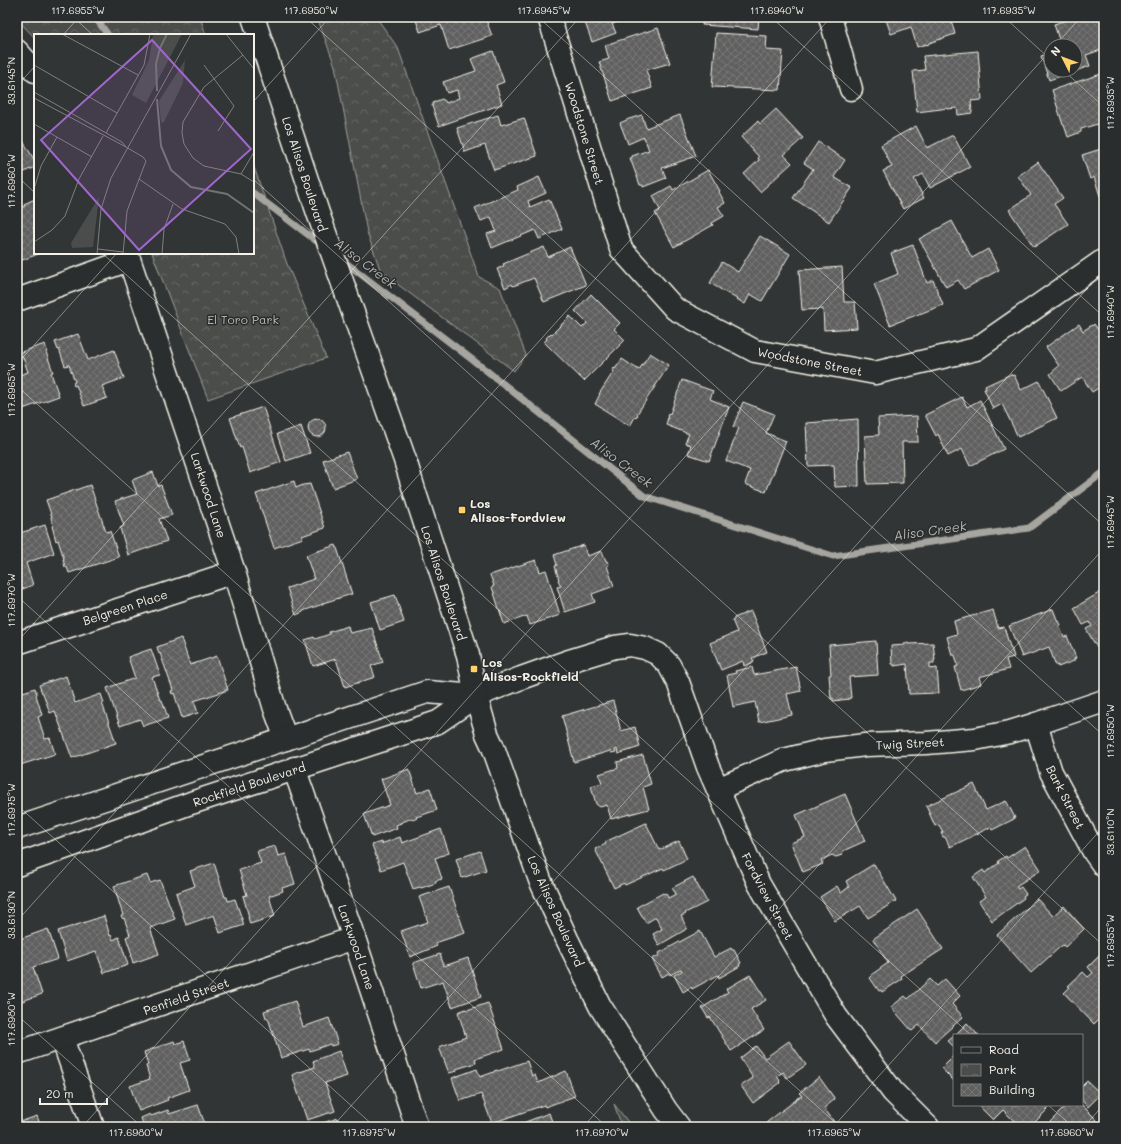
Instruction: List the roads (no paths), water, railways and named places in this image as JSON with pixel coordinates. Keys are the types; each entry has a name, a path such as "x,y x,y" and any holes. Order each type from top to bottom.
{"street":[{"name":"Los Alisos Boulevard","path":"253,17 360,336 405,460 468,655 476,696 487,734 494,748 540,880 600,1006 666,1110 679,1127"},
{"name":"Woodstone Street","path":"548,17 621,249 675,308 755,351 875,373 976,349 1104,260"},
{"path":"830,17 851,89"},
{"path":"17,51 34,70"},
{"path":"17,300 128,256"},
{"name":"Larkwood Lane","path":"128,256 234,572 275,709 286,739"},
{"name":"Belgreen Place","path":"17,643 234,572"},
{"name":"Rockfield Boulevard","path":"17,865 294,768 438,722 476,696 566,662 615,647 630,645 645,648"},
{"name":"Fordview Street","path":"645,648 658,654 668,665 678,682 708,766 759,884 836,1016 893,1092 928,1127"},
{"name":"Rockfield Boulevard","path":"17,828 427,692 476,696"},
{"name":"Twig Street","path":"718,789 784,760 825,750 865,745 926,743 975,739 1010,732 1104,701"},
{"name":"Bark Street","path":"1036,724 1051,772 1094,852 1104,866"},
{"name":"Larkwood Lane","path":"294,768 354,938 417,1127"},
{"name":"Penfield Street","path":"17,1053 354,938"},
{"path":"62,1038 93,1127"}],"waterway":[{"name":"Aliso Creek","path":"95,17 107,34"},
{"name":"Aliso Creek","path":"254,194 323,246"},
{"name":"Aliso Creek","path":"341,259 487,371 644,496 833,556 1029,528 1104,472"}],"place":[{"name":"Los Alisos-Fordview","path":"462,510"},
{"name":"Los Alisos-Rockfield","path":"474,669"}],"park label":[{"name":"El Toro Park","path":"243,319"}]}
